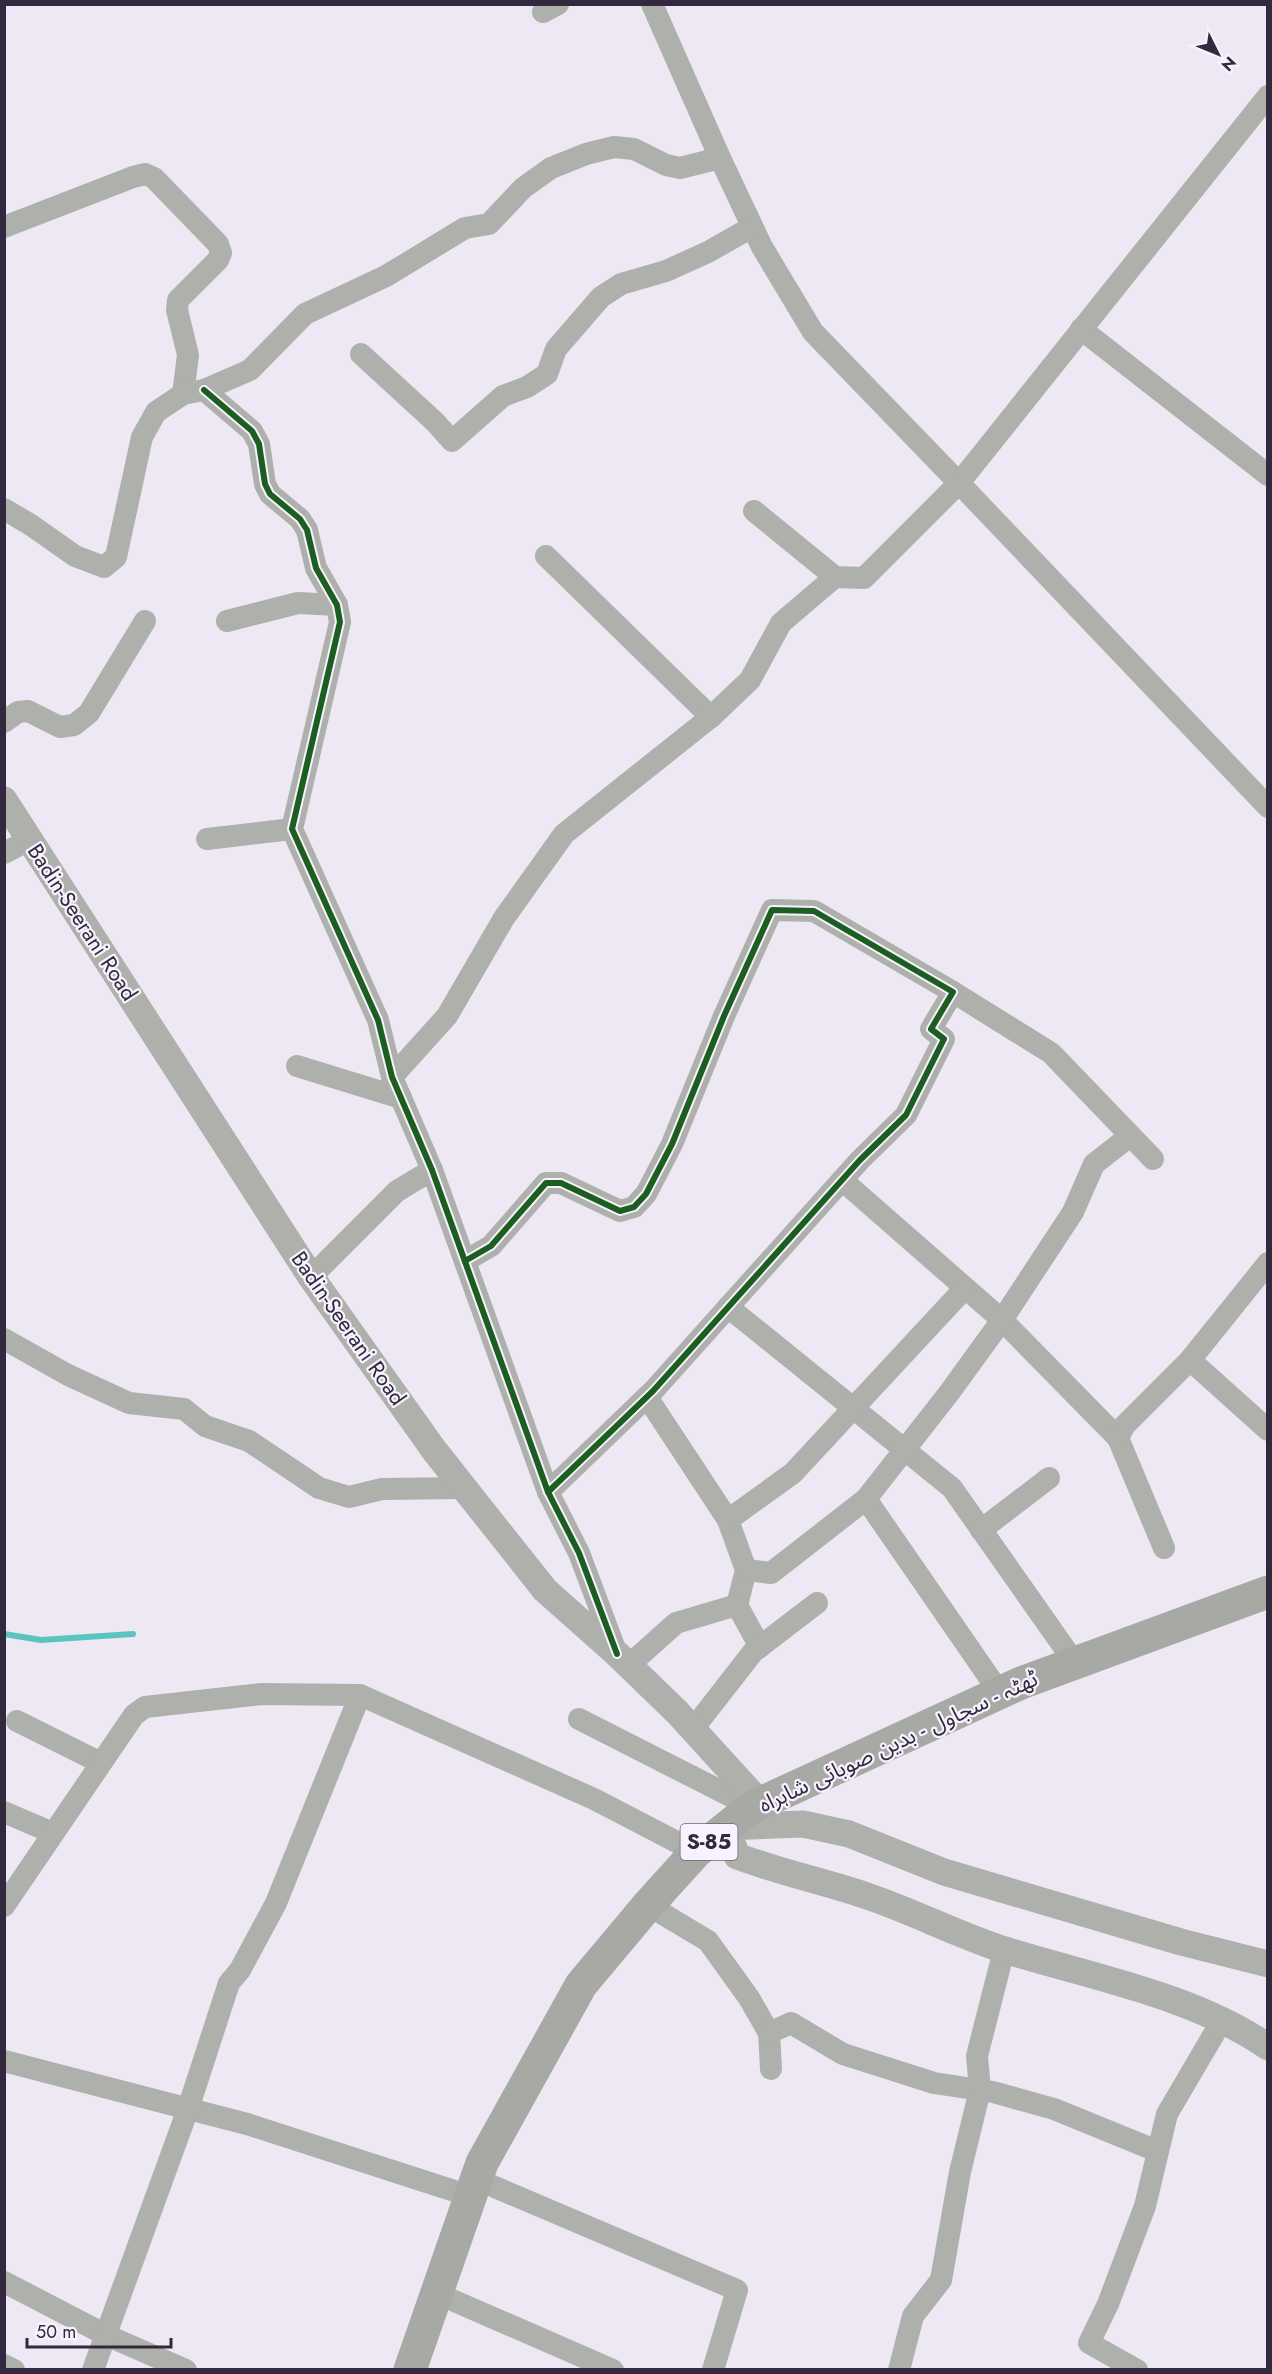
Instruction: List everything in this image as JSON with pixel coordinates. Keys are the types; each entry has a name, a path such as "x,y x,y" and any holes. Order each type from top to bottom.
{"main road":[{"name":"ٹھٹہ - سجاول - بدین صوبائی شاہراہ","path":"410,2370 482,2163 581,1985 696,1852 756,1805 1000,1693 1268,1592"}],"street":[{"path":"652,4 752,227 813,332 1268,807"},
{"path":"754,511 835,577 864,579 959,483 1268,96"},
{"path":"4,509 75,556 104,567 116,557 142,437 156,412 194,392 250,370 305,314 386,276 465,228 489,224 523,188 551,168 586,154 614,147 634,150 666,165 680,168 720,158"},
{"path":"4,227 145,174 154,178 218,244 220,253 218,260 178,300 177,310 194,392 252,431 259,444 265,484 270,494 300,519 307,530 316,568 337,605 340,622 292,829 378,1020 392,1077 432,1170 548,1492 579,1553 622,1660 676,1623 737,1605"},
{"path":"361,354 435,422 452,441 503,396 527,387 547,374 556,349 601,297 621,284 666,271 708,252 752,227"},
{"path":"1081,329 1268,474"},
{"path":"546,556 711,717"},
{"path":"392,1077 447,1016 504,918 564,834 711,717 750,680 781,623 835,577"},
{"path":"227,621 298,603 337,605"},
{"path":"4,722 18,712 28,711 60,727 74,724 90,713 146,621"},
{"name":"Badin-Seerani Road","path":"4,800 311,1277 434,1450 545,1590 693,1729 756,1805"},
{"path":"207,839 292,829"},
{"path":"4,853 29,840"},
{"path":"465,1261 491,1246 546,1184 561,1183 620,1211 634,1207 646,1194 672,1144 724,1016 772,910 814,911 953,992 1051,1053 1153,1160"},
{"path":"548,1492 647,1397 842,1180 906,1115 944,1039 931,1029 953,992"},
{"path":"297,1066 401,1098"},
{"path":"746,1570 771,1573 866,1499 1002,1320 1073,1212 1094,1164 1130,1136"},
{"path":"311,1277 397,1191 432,1170"},
{"path":"842,1180 1002,1320 1118,1438 1164,1548"},
{"path":"1118,1438 1124,1426 1190,1360 1268,1263"},
{"path":"728,1520 793,1473 965,1288"},
{"path":"728,1308 952,1488 1076,1663"},
{"path":"4,1338 68,1375 129,1403 184,1409 205,1426 249,1441 319,1488 349,1497 382,1489 465,1488"},
{"path":"1190,1360 1268,1430"},
{"path":"647,1397 728,1520 746,1570 737,1605 760,1647"},
{"path":"981,1530 1048,1478"},
{"path":"866,1499 1000,1693"},
{"path":"693,1729 753,1652 817,1603"},
{"path":"4,1906 134,1715 145,1707 262,1694 360,1695 594,1799 696,1852"},
{"path":"93,2370 188,2109 229,1983 240,1970 276,1903 360,1695"},
{"path":"579,1719 756,1805"},
{"path":"17,1721 101,1763"},
{"path":"4,1812 53,1833"},
{"path":"1268,1964 1181,1942 955,1875 849,1834 803,1824 726,1827 737,1856 770,1869 865,1895 1004,1950 1156,1994 1203,2012 1268,2048"},
{"path":"648,1905 708,1941 748,1998 769,2033 771,2068"},
{"path":"899,2370 913,2316 941,2280 960,2172 980,2090 977,2056 1004,1950"},
{"path":"1137,2370 1089,2343 1108,2304 1145,2206 1167,2114 1221,2022"},
{"path":"769,2033 791,2023 843,2054 934,2083 980,2090 1054,2109 1157,2151"},
{"path":"4,2061 247,2124 473,2187 737,2290 713,2370"},
{"path":"4,2282 106,2336 186,2370"},
{"path":"436,2294 613,2370"},
{"path":"4,2365 14,2370"}],"waterway":[{"path":"4,1634 41,1640 133,1634"}],"cycle path":[{"path":"204,390 252,431 259,444 265,484 270,494 300,519 307,530 316,568 337,605 340,622 292,829 378,1020 392,1077 432,1170 548,1492 579,1553 617,1654"},
{"path":"465,1261 491,1246 546,1183 561,1183 620,1211 634,1207 646,1194 672,1144 724,1016 772,910 814,911 953,992 931,1029 944,1039 906,1115 860,1160 653,1391 548,1492"}]}
